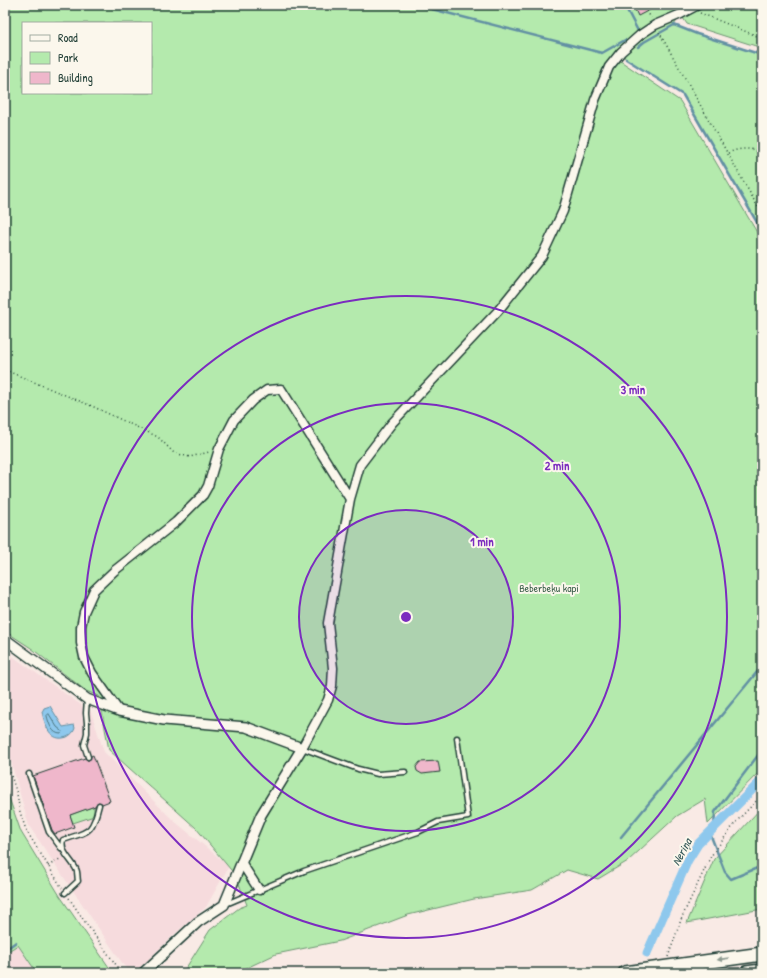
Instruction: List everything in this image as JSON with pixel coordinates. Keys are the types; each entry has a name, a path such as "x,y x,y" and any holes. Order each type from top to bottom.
{"highway":[{"path":"626,973 762,954"},
{"path":"746,973 762,971"}],"street":[{"path":"143,973 198,922 224,905 261,815 302,748 328,700 332,686 333,668 328,623 350,499 360,465 392,423 498,312 542,256 564,211 595,100 609,67 621,52 640,35 655,25 695,7"},
{"path":"119,711 92,673 84,657 81,643 81,627 84,612 94,590 114,571 176,522 202,495 208,486 219,449 234,420 253,400 267,390 281,389 350,499"},
{"path":"5,639 87,699 119,711 164,720 246,727 302,748"},
{"path":"242,862 259,890"}],"lane":[{"path":"87,699 87,733 84,745 88,757"},
{"path":"224,905 304,871 418,832 438,822 468,817 457,738"},
{"path":"302,748 358,769 378,774 405,772"},
{"path":"29,774 49,832 77,870 78,881 66,893"},
{"path":"65,853 62,840 87,831 94,822 98,805"}],"path":[{"path":"695,7 762,38"},
{"path":"657,29 759,209 762,207"},
{"path":"728,153 734,150 749,149 762,153"},
{"path":"5,370 94,406 158,437 174,453 190,457 219,449"},
{"path":"5,757 17,794 20,812 26,830 85,922 122,973"},
{"path":"668,957 682,917 711,856 736,822 762,795"},
{"path":"48,866 65,853"}],"shaded area":[{"path":"5,651 91,712 104,752 173,820 229,866 206,907 179,930 134,973 129,973 29,826 5,740"},
{"path":"18,945 37,973 5,973 5,953"}],"green space":[{"name":"Beberbeķu kapi","path":"5,5 762,5 762,48 687,24 681,15 674,25 762,55 762,231 683,95 626,59 621,53 616,58 680,101 762,241 762,769 708,824 705,799 677,816 628,861 598,879 567,870 532,890 474,899 408,915 340,941 276,954 236,973 187,973 184,971 210,930 239,908 247,905 236,876 196,828 109,750 99,696 86,691 31,648 5,631"},
{"path":"5,783 21,832 60,896 113,973 37,973 18,945 5,953"},
{"path":"94,806 94,816 73,823 70,815"},
{"path":"762,807 762,909 687,923 714,859"}],"water":[{"path":"50,706 63,727 74,725 74,731 67,737 56,737 49,732 42,712 44,708"}],"building":[{"path":"633,5 659,5 638,16"},
{"path":"93,755 110,801 102,804 98,802 95,806 70,815 74,827 55,834 52,830 33,776 85,758 89,760"},
{"path":"438,761 440,772 422,774 417,771 416,767 420,762"}],"waterway":[{"path":"416,5 602,53 625,40"},
{"path":"627,10 638,31"},
{"path":"638,47 674,25 762,55"},
{"path":"626,59 683,95 762,231"},
{"path":"621,837 762,666"},
{"path":"714,828 715,812 762,750"},
{"name":"Neriņa","path":"647,953 688,860 698,844 762,780"},
{"path":"709,831 725,872 731,879 762,866"},
{"path":"5,950 16,942"}]}
